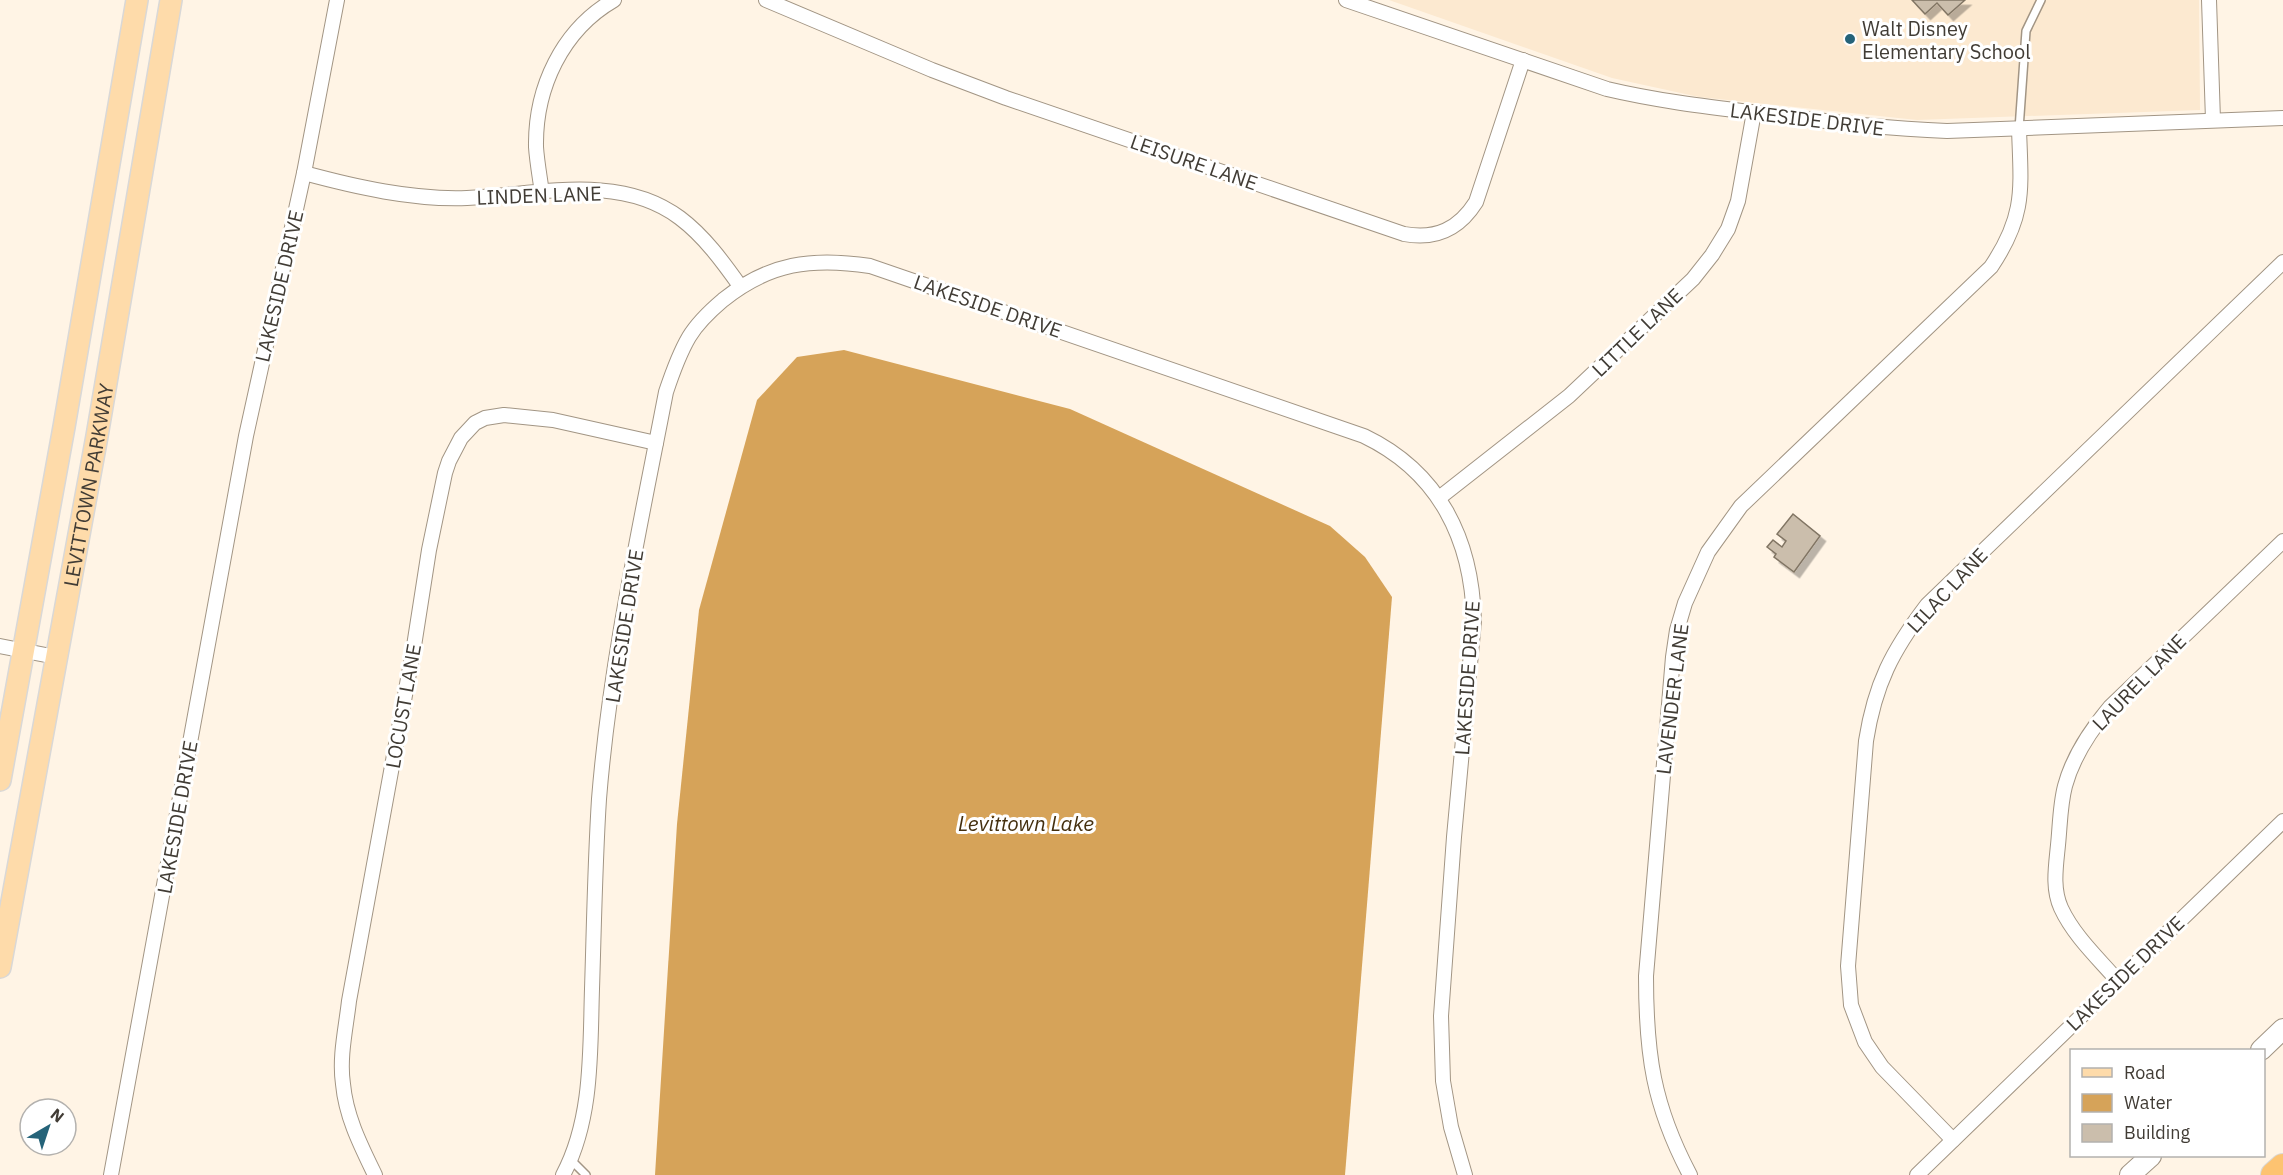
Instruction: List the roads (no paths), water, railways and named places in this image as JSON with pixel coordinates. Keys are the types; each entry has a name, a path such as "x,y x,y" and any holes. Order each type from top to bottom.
{"highway":[{"path":"2274,1175 2283,1167"}],"main road":[{"name":"LEVITTOWN PARKWAY","path":"0,780 66,415 137,0"},
{"name":"LEVITTOWN PARKWAY","path":"0,967 99,424 171,0"},
{"path":"2262,1049 2283,1029"},
{"path":"2130,1175 2149,1157"}],"street":[{"name":"LAKESIDE DRIVE","path":"111,1175 246,436 304,173 337,0"},
{"path":"542,193 536,148 537,123 548,77 570,38 586,21 614,0"},
{"name":"LEISURE LANE","path":"766,0 932,70 1006,98 1418,237 1446,232 1458,224 1472,208 1523,60"},
{"name":"LAKESIDE DRIVE","path":"1346,0 1607,89 1646,98 1754,112 1900,130 1947,131 2283,118"},
{"path":"2209,0 2213,120"},
{"name":"LITTLE LANE","path":"1439,498 1569,396 1693,279 1728,229 1738,201 1754,112"},
{"name":"LAVENDER LANE","path":"1690,1175 1674,1145 1662,1114 1654,1086 1646,1028 1646,976 1672,657 1685,603 1708,552 1741,506 1990,267 2006,244 2019,210 2021,183 2019,129"},
{"name":"LINDEN LANE","path":"304,173 369,189 425,196 464,198 598,190 621,193 648,200 667,209 701,237 740,286"},
{"name":"LAKESIDE DRIVE","path":"563,1175 578,1140 585,1108 589,1064 600,799 608,725 628,593 666,392 688,338 710,310 740,286 776,269 822,262 870,266 1364,436 1400,456 1422,477 1439,498 1462,544 1473,594 1474,621 1454,837 1441,1016 1443,1081 1451,1127 1465,1175"},
{"name":"LILAC LANE","path":"1953,1140 1882,1067 1865,1042 1851,1005 1848,966 1866,741 1870,716 1881,680 1904,635 1927,605 2283,262"},
{"name":"LOCUST LANE","path":"375,1175 358,1140 348,1109 343,1084 343,1056 349,1001 414,646 429,550 449,461 461,438 475,423 484,418 504,415 553,420 656,442"},
{"name":"LAUREL LANE","path":"2118,980 2071,927 2060,906 2056,890 2055,874 2064,788 2072,766 2095,725 2110,707 2283,541"},
{"path":"0,646 56,657"},
{"name":"LAKESIDE DRIVE","path":"1917,1175 2283,821"}],"lane":[{"path":"2019,129 2026,31 2041,0"},
{"path":"570,1159 586,1175"}],"water":[{"name":"Levittown Lake","path":"844,350 1070,409 1330,526 1365,557 1392,597 1345,1175 655,1175 677,824 699,610 757,400 797,357"}],"place":[{"name":"Walt Disney Elementary School","path":"1850,39"}]}
